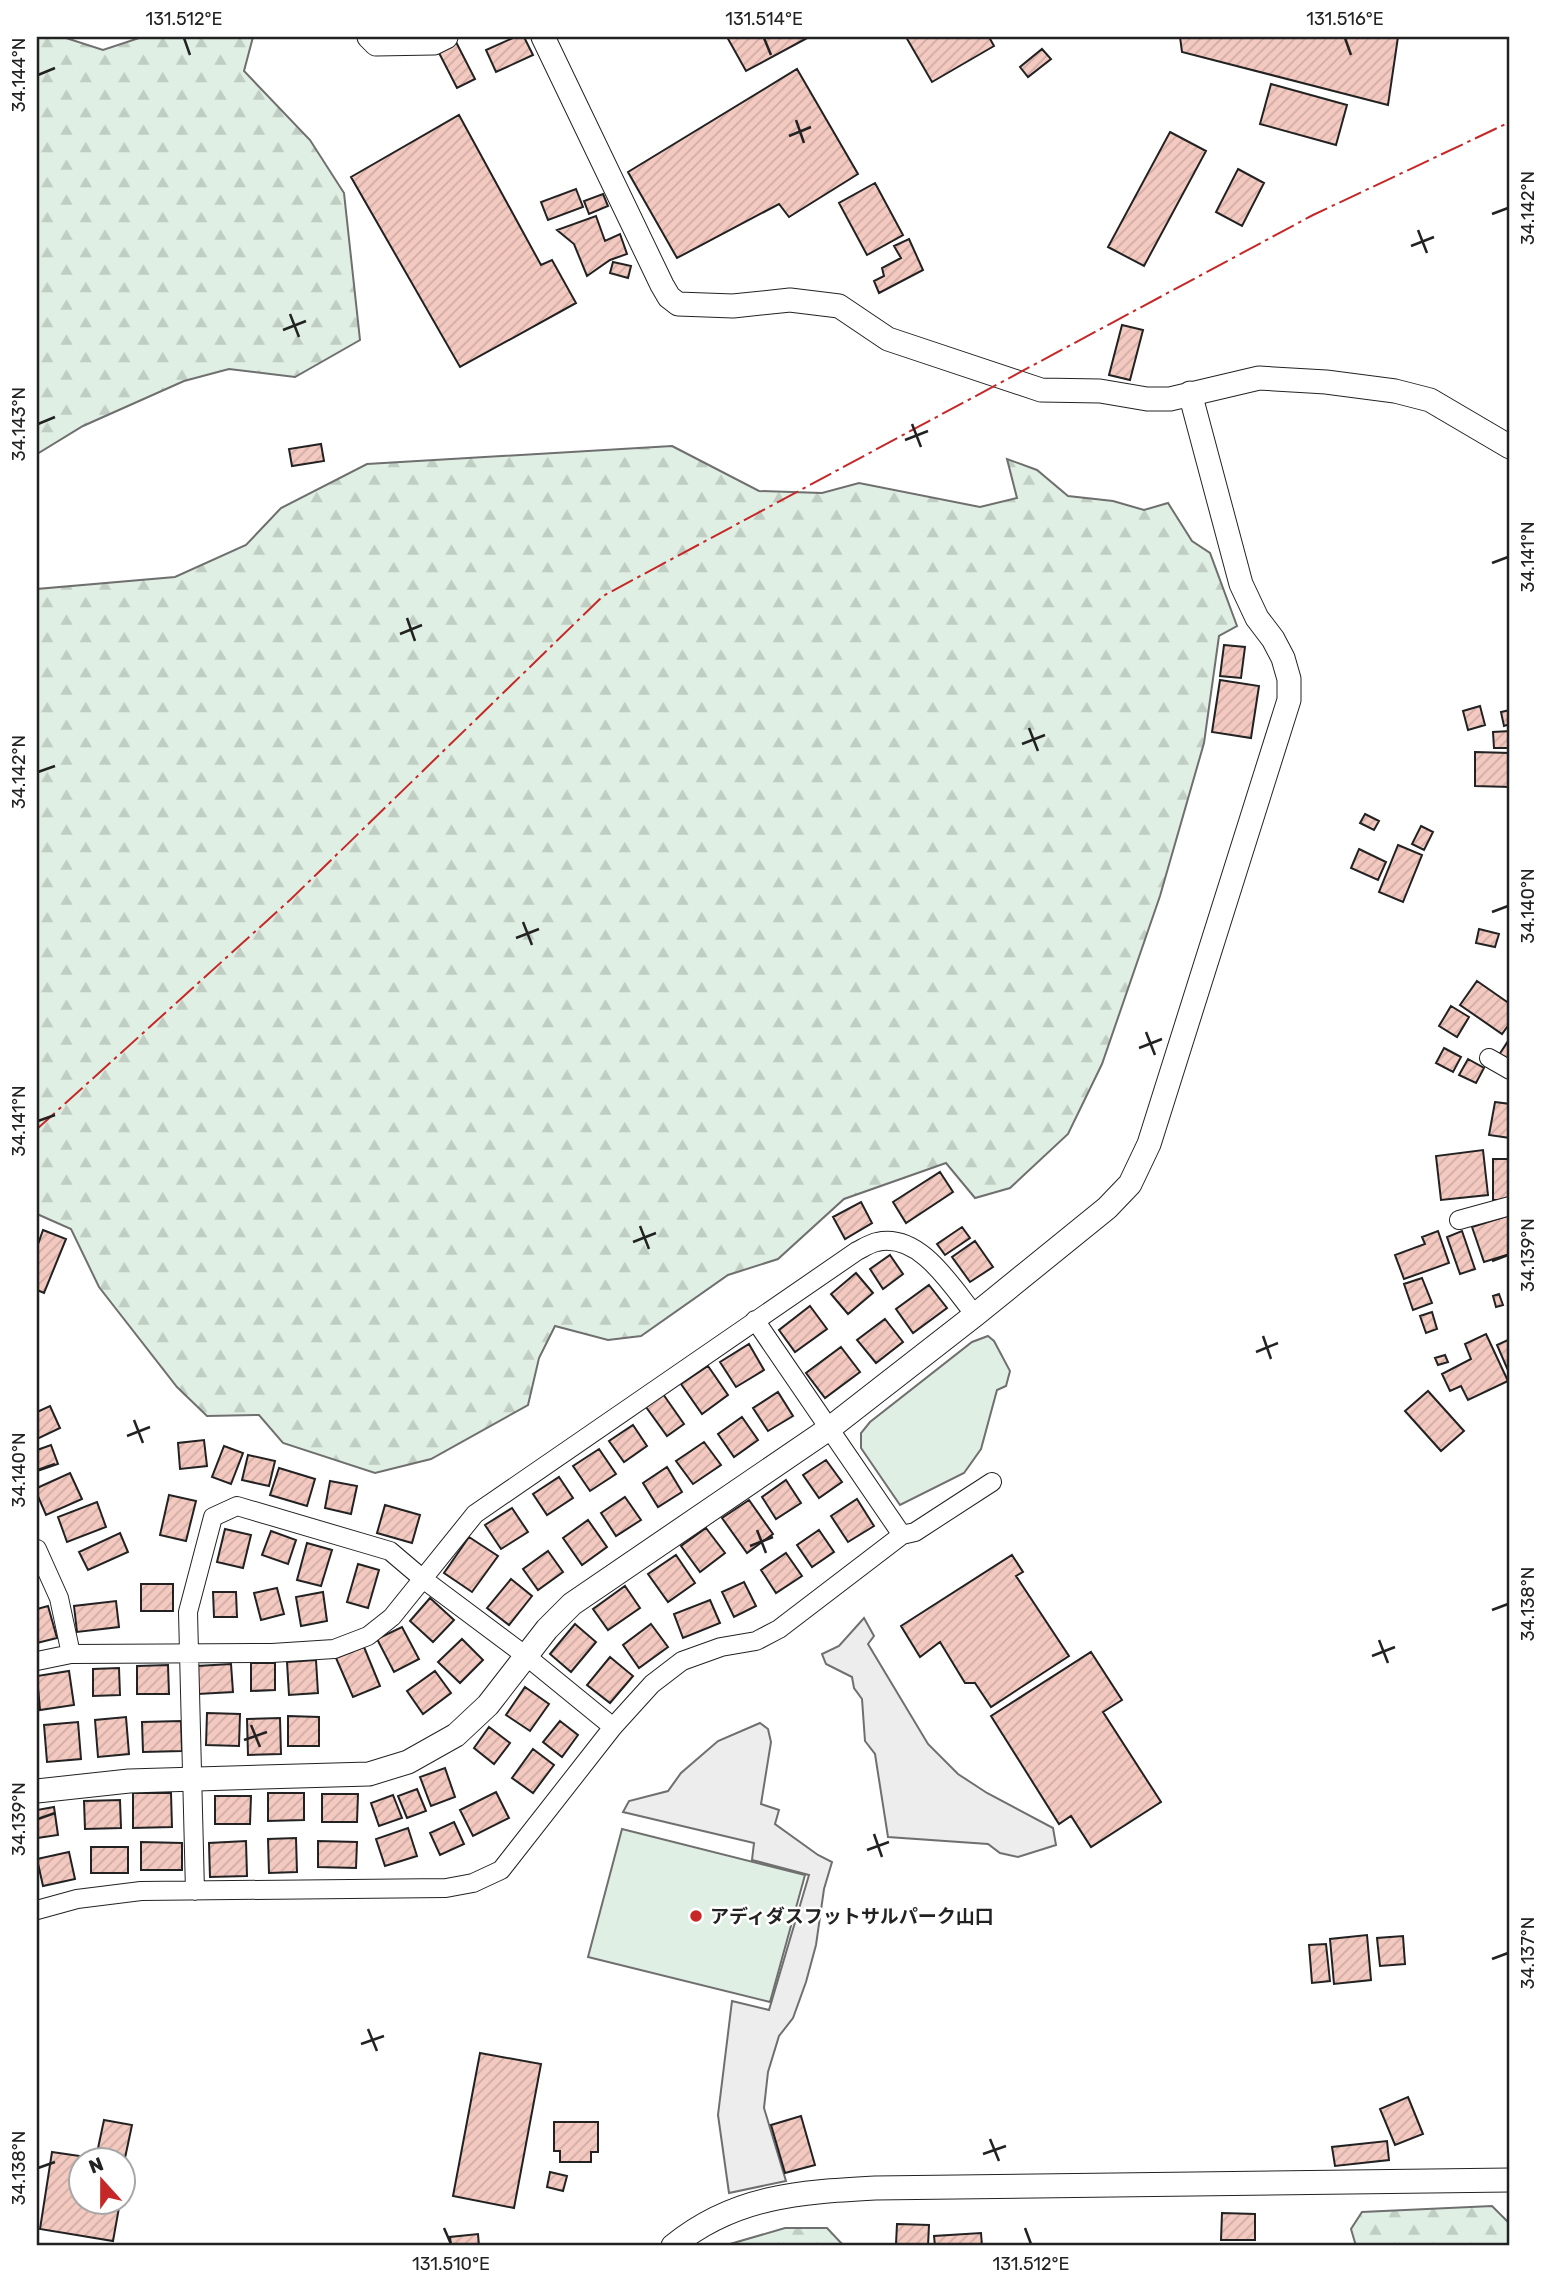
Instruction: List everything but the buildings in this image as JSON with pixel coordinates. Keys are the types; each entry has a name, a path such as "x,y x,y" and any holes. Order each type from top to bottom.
{"street":[{"path":"369,37 376,44 434,43 446,37"},
{"path":"543,37 662,285 669,297 678,304 733,306 790,300 839,306 888,339 1041,390 1100,391 1147,399 1170,399 1259,379 1326,382 1395,391 1430,400 1510,447"},
{"path":"37,1791 129,1781 369,1774 408,1762 456,1735 488,1705 547,1629 572,1604 830,1428 1107,1208 1129,1184 1149,1144 1289,700 1289,679 1283,658 1257,618 1241,584 1190,393"},
{"path":"1489,1058 1510,1070"},
{"path":"1459,1220 1510,1206"},
{"path":"37,1661 71,1654 272,1653 334,1649 368,1636 392,1617 475,1514 755,1320 857,1251 878,1241 901,1242 925,1255 975,1315"},
{"path":"755,1320 902,1535"},
{"path":"37,1910 77,1899 141,1891 446,1888 473,1883 501,1870 613,1727 652,1684 682,1661 721,1647 756,1641 779,1629 902,1535 915,1532 992,1482"},
{"path":"195,1891 188,1612 213,1517 237,1506 390,1551 613,1727"},
{"path":"37,1549 59,1598 71,1654"},
{"path":"673,2246 689,2233 718,2217 760,2201 804,2192 875,2188 1510,2179"}],"green space":[{"path":"37,37 63,37 103,50 142,37 253,37 244,71 310,140 344,193 360,340 295,377 229,369 184,381 83,426 37,454"},
{"path":"672,446 759,491 822,493 859,483 980,507 1017,498 1007,459 1037,470 1068,496 1113,501 1144,510 1168,503 1192,541 1210,553 1237,626 1219,636 1204,743 1160,896 1102,1064 1068,1134 1010,1188 975,1198 946,1163 844,1199 778,1259 728,1275 641,1336 608,1340 555,1326 539,1358 528,1405 431,1459 375,1473 283,1443 259,1415 207,1416 177,1387 99,1287 71,1229 37,1214 37,589 175,577 246,545 281,508 367,464"},
{"path":"988,1336 994,1341 1010,1371 1006,1386 997,1390 981,1449 964,1473 900,1505 861,1448 861,1433 870,1422 972,1342"},
{"name":"アディダスフットサルパーク山口","path":"622,1829 805,1875 770,2002 588,1957"},
{"path":"1492,2206 1510,2224 1510,2246 1356,2246 1351,2229 1362,2212"},
{"path":"785,2228 827,2228 844,2246 723,2246"}],"shaded area":[{"path":"864,1618 874,1636 868,1644 928,1744 958,1774 987,1793 1053,1828 1056,1845 1018,1857 1000,1853 988,1844 888,1837 875,1754 865,1741 862,1699 854,1688 852,1677 826,1664 822,1654 839,1646"},
{"path":"760,1723 768,1729 771,1742 761,1804 779,1810 775,1824 832,1862 824,1889 816,1945 806,1982 793,2018 779,2036 768,2072 764,2108 786,2181 729,2193 718,2115 732,2001 769,2010 809,1875 752,1860 754,1843 623,1812 629,1801 668,1791 681,1773 718,1741"}],"power":[{"path":"37,1129 291,899 603,596 1313,215 1510,122"}],"place":[{"name":"アディダスフットサルパーク山口","path":"696,1916"}]}
